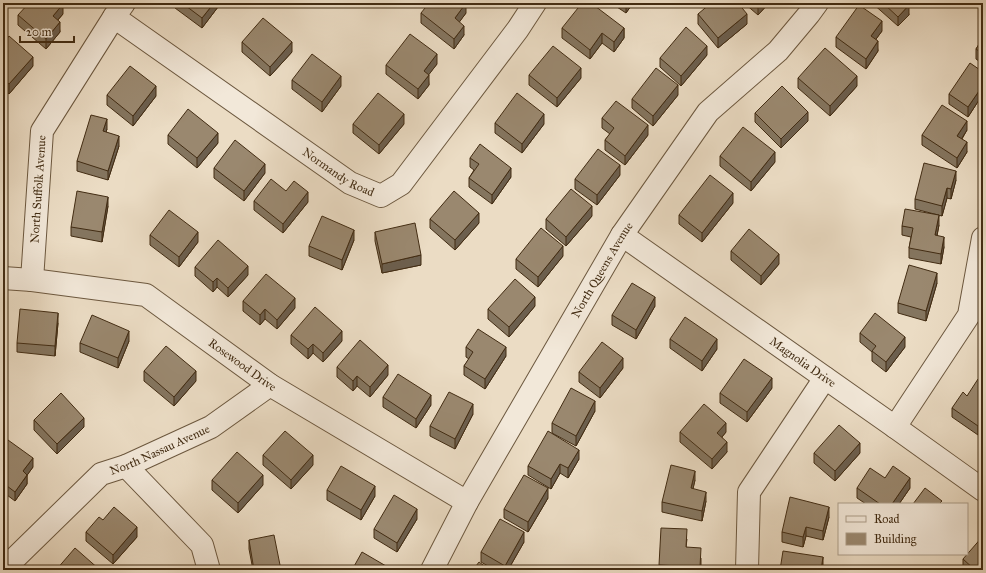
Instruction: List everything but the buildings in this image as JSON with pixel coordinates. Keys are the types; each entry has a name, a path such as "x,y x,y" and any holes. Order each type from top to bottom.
{"street":[{"name":"Normandy Road","path":"119,10 350,183 381,196 401,184 518,29 535,3"},
{"name":"North Queens Avenue","path":"432,570 467,502 622,235 708,112 778,52 817,3"},
{"name":"North Suffolk Avenue","path":"32,280 42,131 119,10"},
{"name":"Magnolia Drive","path":"622,235 983,490"},
{"path":"895,427 969,315 983,238"},
{"name":"Rosewood Drive","path":"3,278 32,280 146,295 270,385 467,502"},
{"path":"747,570 749,492 825,378"},
{"name":"North Nassau Avenue","path":"4,570 101,474 126,466 211,427 270,385"},
{"path":"126,466 202,545 209,570"}]}
